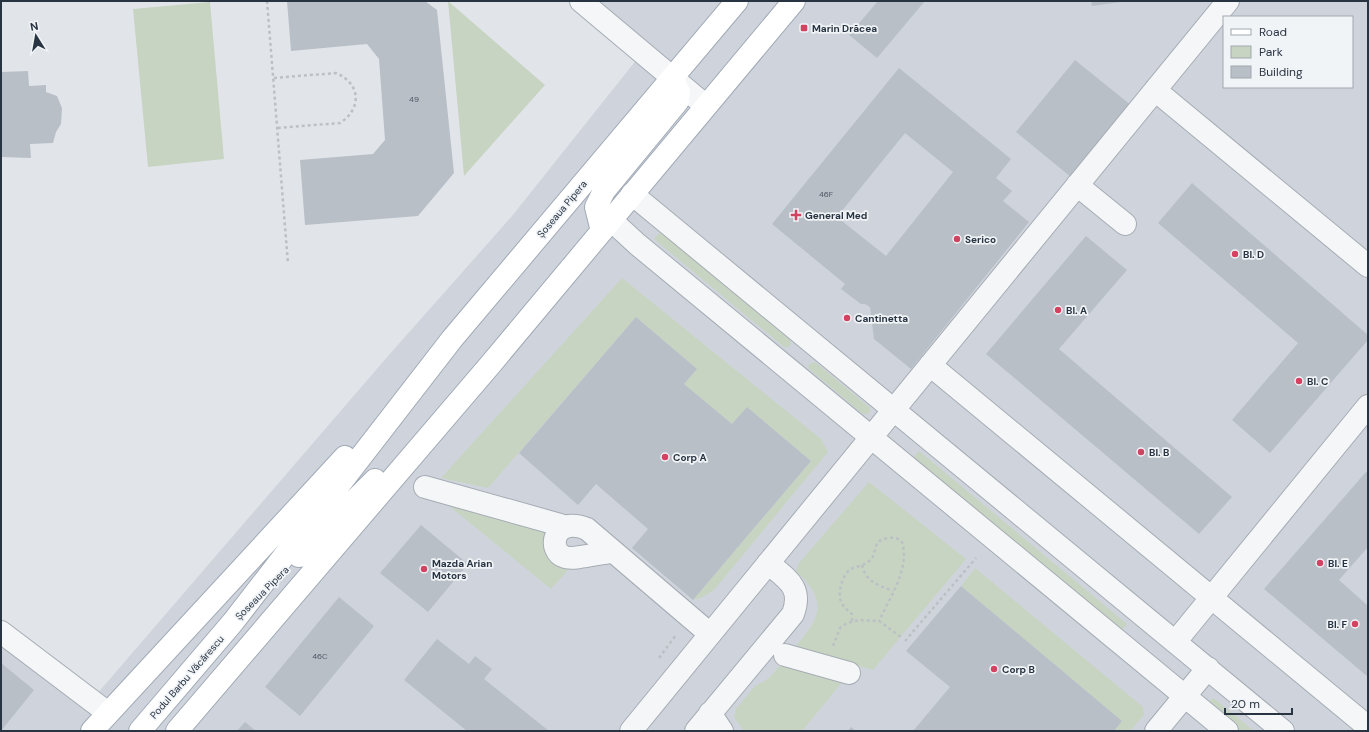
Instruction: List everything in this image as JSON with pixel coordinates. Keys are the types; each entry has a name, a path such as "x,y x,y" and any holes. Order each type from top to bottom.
{"main road":[{"name":"Șoseaua Pipera","path":"233,622 452,340 737,1"},
{"name":"Șoseaua Pipera","path":"178,731 490,365 794,1"},
{"path":"606,225 596,207 604,191 678,101 679,92 672,78"},
{"name":"Șoseaua Pipera","path":"92,731 244,568 452,340"},
{"name":"Șoseaua Pipera","path":"233,622 490,365"},
{"name":"Podul Barbu Văcărescu","path":"140,731 233,622"}],"street":[{"path":"581,1 706,106"},
{"path":"631,731 1228,1"},
{"path":"1155,90 1368,266"},
{"path":"1077,185 1125,224"},
{"path":"632,194 1176,641 1283,731"},
{"path":"606,225 871,437 1227,731"},
{"path":"930,365 1368,727"},
{"path":"1176,641 1365,417"},
{"path":"425,487 564,526 578,526 587,529 611,552 710,634"},
{"path":"564,526 557,533 555,542 557,551 564,557 577,558 591,554 611,552"},
{"path":"696,731 716,722 793,614 796,605 796,594 792,583 768,563"},
{"path":"1,632 108,713"},
{"path":"784,655 849,673"},
{"path":"1156,731 1208,668"}],"path":[{"path":"267,1 288,264"},
{"path":"274,78 336,73 345,76 351,82 356,95 354,108 347,118 340,122 277,128"},
{"path":"852,621 852,614 840,602 839,593 847,573 872,559 878,542 887,538 898,539 902,542 905,550 905,560 902,571 879,621"},
{"path":"905,641 976,558"},
{"path":"862,565 868,578 873,583 893,591"},
{"path":"828,667 840,628 852,621 879,621 901,637"}],"shaded area":[{"path":"589,1 1368,1 1368,731 1,731 1,622 96,695 388,356 512,216 645,49"}],"green space":[{"path":"448,1 545,85 464,176"},
{"path":"210,2 224,159 148,167 133,9"},
{"path":"660,232 790,340 791,344 788,347 784,347 654,239"},
{"path":"622,278 821,439 828,452 714,590 701,598 693,600 811,461 747,407 732,424 684,384 697,369 636,317 488,488 441,478"},
{"path":"815,362 869,407 870,411 868,414 863,414 809,369 808,365"},
{"path":"919,451 1127,624 1121,631 913,458"},
{"path":"869,482 966,559 873,670 794,648 810,628 818,610 817,601 813,591 796,571 799,563"},
{"path":"443,501 553,530 552,554 569,569 551,589"},
{"path":"975,568 1143,707 1144,715 1130,731 1114,731 1122,721 961,586"},
{"path":"783,662 844,680 802,731 744,731 734,717 736,709 755,686 768,679"},
{"path":"1215,699 1254,731 1241,731 1210,705 1209,701"}],"building":[{"path":"287,1 425,1 437,10 454,173 418,216 305,225 300,160 373,154 385,140 379,59 367,44 291,51"},
{"path":"878,1 925,1 877,58 849,35"},
{"path":"1091,1 1121,1 1121,2 1092,6"},
{"path":"1075,60 1137,110 1077,182 1016,132"},
{"path":"899,68 1011,159 996,178 1012,191 1003,201 1029,222 911,369 874,339 870,307 865,304 861,304 841,289 845,284 772,224","holes":["905,133 953,172 886,256 837,217"]},
{"path":"28,71 29,86 46,85 46,92 57,96 62,108 61,124 56,132 53,143 30,144 31,158 1,157 1,72"},
{"path":"1192,183 1368,335 1368,340 1270,453 1232,420 1298,343 1158,223"},
{"path":"1086,236 1127,270 1059,349 1232,497 1199,534 986,354"},
{"name":"Corp A","path":"636,317 697,369 684,384 732,424 747,407 811,461 693,600 632,548 648,529 596,484 578,505 519,453"},
{"name":"Bl. E","path":"1366,472 1368,473 1368,547 1339,580 1368,606 1368,677 1264,589"},
{"name":"Mazda Arian Motors","path":"421,525 468,564 428,612 380,573"},
{"name":"Corp B","path":"961,586 1122,721 1114,731 913,731 950,687 906,651"},
{"path":"339,597 374,626 300,716 265,687"},
{"path":"437,639 469,664 475,656 492,669 484,679 549,731 467,731 404,680"},
{"path":"1,663 34,690 1,731"},
{"path":"245,722 256,731 237,731"},
{"path":"851,727 856,731 848,731"}],"place":[{"name":"Marin Drăcea","path":"804,28"},
{"name":"General Med","path":"796,215"},
{"name":"Serico","path":"957,239"},
{"name":"Bl. D","path":"1235,254"},
{"name":"Bl. A","path":"1058,310"},
{"name":"Cantinetta","path":"847,318"},
{"name":"Bl. C","path":"1299,381"},
{"name":"Bl. B","path":"1141,452"},
{"name":"Corp A","path":"665,457"},
{"name":"Bl. E","path":"1320,563"},
{"name":"Mazda Arian Motors","path":"424,569"},
{"name":"Bl. F","path":"1355,624"},
{"name":"Corp B","path":"994,669"}]}
